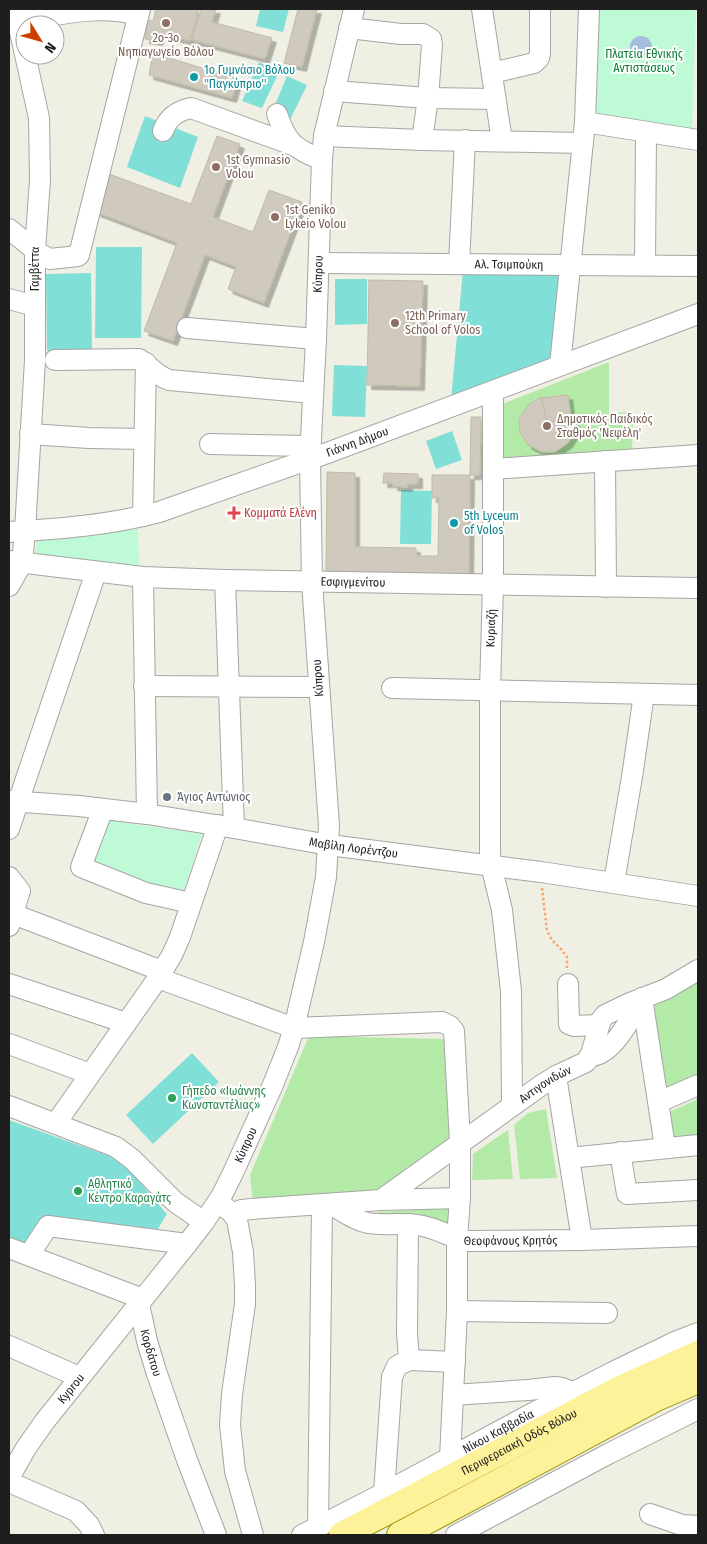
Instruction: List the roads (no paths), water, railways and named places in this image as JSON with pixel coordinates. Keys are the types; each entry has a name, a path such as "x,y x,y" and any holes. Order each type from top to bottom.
{"main road":[{"name":"Περιφερειακή Οδός Βόλου","path":"342,1535 620,1389 698,1354"},
{"path":"400,1535 656,1398 698,1380"}],"street":[{"path":"9,228 40,254 50,259 79,255 139,12 98,9 16,15"},
{"path":"482,9 502,141"},
{"path":"492,73 537,61 540,53 540,9"},
{"path":"560,365 585,122 589,9"},
{"path":"351,18 401,34 423,34 430,39 432,45 428,98 422,140"},
{"name":"Κύπρου","path":"139,1304 218,1202 272,1087 294,1028 326,877 329,845 328,803 318,687 312,582 310,453 324,136 351,18"},
{"name":"Γαμβέττα","path":"13,558 30,434 35,360 36,250 40,180 39,118 18,65"},
{"path":"334,91 428,98 495,99"},
{"path":"163,131 166,121 179,110 191,108 298,148 322,160"},
{"path":"298,148 329,113"},
{"path":"277,114 284,134 298,148"},
{"path":"585,122 698,140"},
{"path":"645,265 646,133"},
{"path":"324,136 583,143"},
{"path":"458,264 465,140"},
{"name":"Αλ. Τσιμπούκη","path":"318,263 698,266"},
{"path":"9,299 35,306"},
{"name":"Γιάννη Δήμου","path":"17,532 84,526 143,516 173,508 310,453 492,391 698,314"},
{"path":"187,328 316,339"},
{"path":"55,360 139,359 146,363 157,375 168,380 313,393"},
{"path":"143,516 146,363"},
{"name":"Κυριαζή","path":"492,391 491,865 502,910 511,991 512,1106"},
{"path":"30,434 144,439"},
{"path":"210,444 310,453"},
{"path":"492,469 698,455"},
{"path":"605,461 606,586"},
{"path":"9,586 13,558"},
{"name":"Εσφιγμενίτου","path":"13,558 96,572 225,580 698,588"},
{"path":"9,829 13,801 96,572"},
{"path":"143,576 147,814"},
{"path":"56,1123 172,955 180,938 191,903 226,827 229,687 225,580"},
{"path":"144,686 318,687"},
{"path":"392,688 698,695"},
{"path":"614,882 644,694"},
{"name":"Μαβίλη Λορέντζου","path":"13,801 147,814 329,845 491,865 698,896"},
{"path":"103,809 81,868 146,892 191,903"},
{"path":"9,877 20,891 11,920 160,974 294,1028 442,1022 450,1026 454,1031 460,1142 460,1198 450,1458"},
{"path":"590,1056 599,1025 605,1015 666,989 698,970"},
{"path":"9,984 126,1023"},
{"path":"568,984 569,1024 574,1026 599,1025"},
{"path":"642,998 665,1147"},
{"name":"Αντιγονιδών","path":"381,1200 460,1142 556,1076 584,1063 590,1056 599,1055 611,1046 642,998"},
{"path":"9,1044 90,1074"},
{"path":"556,1076 582,1240"},
{"path":"659,1102 698,1085"},
{"path":"9,1106 116,1146 125,1152 175,1202 204,1222"},
{"path":"569,1158 698,1144"},
{"path":"620,1152 627,1194 698,1190"},
{"path":"234,1214 242,1210 251,1209 381,1200 460,1198"},
{"path":"218,1202 234,1214 238,1222 242,1245 245,1290 244,1315 232,1394 231,1436 235,1471 253,1535"},
{"path":"310,1531 326,1204"},
{"name":"Θεοφάνους Κρητός","path":"326,1204 369,1223 408,1224 427,1227 457,1239 477,1241 698,1236"},
{"path":"408,1224 407,1333 409,1360"},
{"path":"29,1255 48,1226 187,1244"},
{"path":"9,1248 134,1295 139,1304"},
{"name":"Kyprou","path":"9,1478 34,1436 79,1377 139,1304"},
{"name":"Κορδάτου","path":"139,1304 156,1371 216,1535"},
{"path":"457,1311 607,1313"},
{"name":"Νίκου Καββαδία","path":"310,1531 574,1393 677,1341 698,1333"},
{"path":"9,1346 79,1377"},
{"path":"384,1493 392,1377 397,1366 409,1360 454,1362"},
{"path":"453,1395 555,1387 574,1393"},
{"path":"456,1535 608,1454 698,1409"},
{"path":"9,1482 76,1511 85,1520 94,1535"},
{"path":"650,1514 682,1525 698,1526"}],"place":[{"name":"2ο-3ο Νηπιαγωγείο Βόλου","path":"166,23"},
{"name":"1ο Γυμνάσιο Βόλου ''Παγκύπριο''","path":"194,77"},
{"name":"1st Gymnasio Volou","path":"216,167"},
{"name":"1st Geniko Lykeio Volou","path":"275,217"},
{"name":"12th Primary School of Volos","path":"395,323"},
{"name":"Δημοτικός Παιδικός Σταθμός 'Νεφέλη'","path":"547,426"},
{"name":"Κομματά Ελένη","path":"234,513"},
{"name":"5th Lyceum of Volos","path":"454,523"},
{"name":"Άγιος Αντώνιος","path":"167,797"},
{"name":"Γήπεδο «Ιωάννης Κωνσταντέλιας»","path":"172,1098"},
{"name":"Αθλητικό Κέντρο Καραγάτς","path":"78,1191"}],"park label":[{"name":"Πλατεία Εθνικής Αντιστάσεως","path":"644,61"}]}
